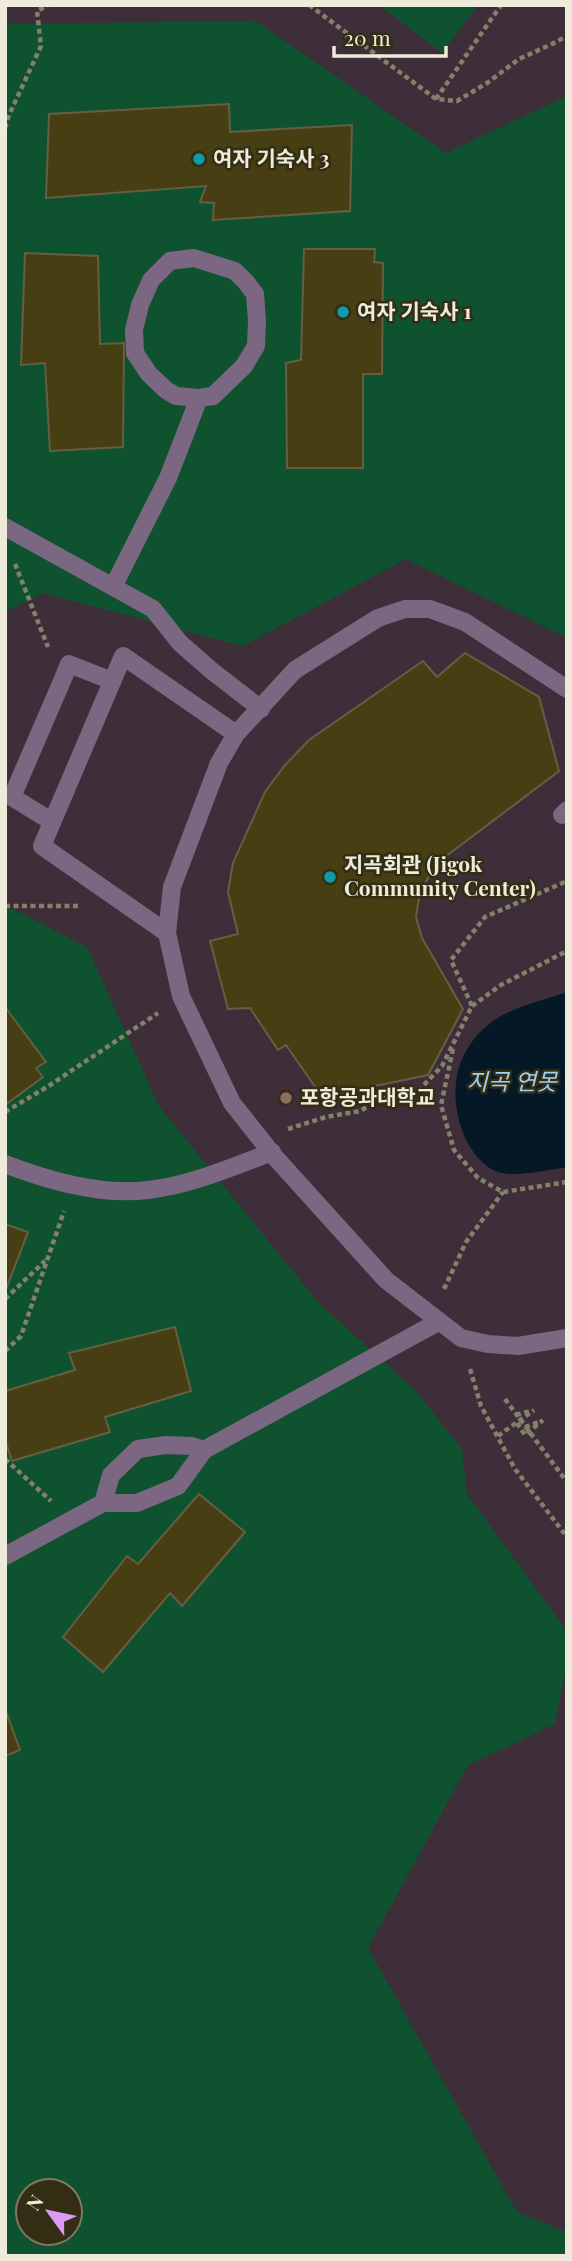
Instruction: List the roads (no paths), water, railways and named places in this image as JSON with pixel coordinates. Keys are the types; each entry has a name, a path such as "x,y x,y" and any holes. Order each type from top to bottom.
{"lane":[{"path":"194,258 235,271 255,295 257,321 256,346 244,366 213,396 199,398 176,396 149,374 135,353 134,330 140,305 151,280 170,261 194,258"},
{"path":"113,587 168,478 199,398"},
{"path":"5,527 153,609 180,643 261,709"},
{"path":"567,689 465,622 430,609 405,608 378,618 295,670 236,734 219,763 172,887 167,933 181,996 232,1103 386,1280 461,1338 488,1344 518,1346 567,1338"},
{"path":"167,933 41,846 123,656 236,734"},
{"path":"51,821 12,797 69,664 112,681"},
{"path":"5,1164 44,1178 73,1184 119,1191 148,1190 190,1181 272,1152"},
{"path":"5,1556 103,1503 136,1503 178,1486 204,1450 435,1319"},
{"path":"103,1503 111,1475 138,1449 166,1445 192,1446 204,1450"}],"water":[{"name":"지곡 연못","path":"567,992 567,1167 519,1174 500,1173 482,1161 465,1137 456,1107 455,1092 460,1064 475,1038 496,1019 516,1009"}],"place":[{"name":"여자 기숙사 3","path":"199,159"},
{"name":"여자 기숙사 1","path":"343,312"},
{"name":"지곡회관 (Jigok Community Center)","path":"330,877"},
{"name":"포항공과대학교","path":"286,1098"}]}
